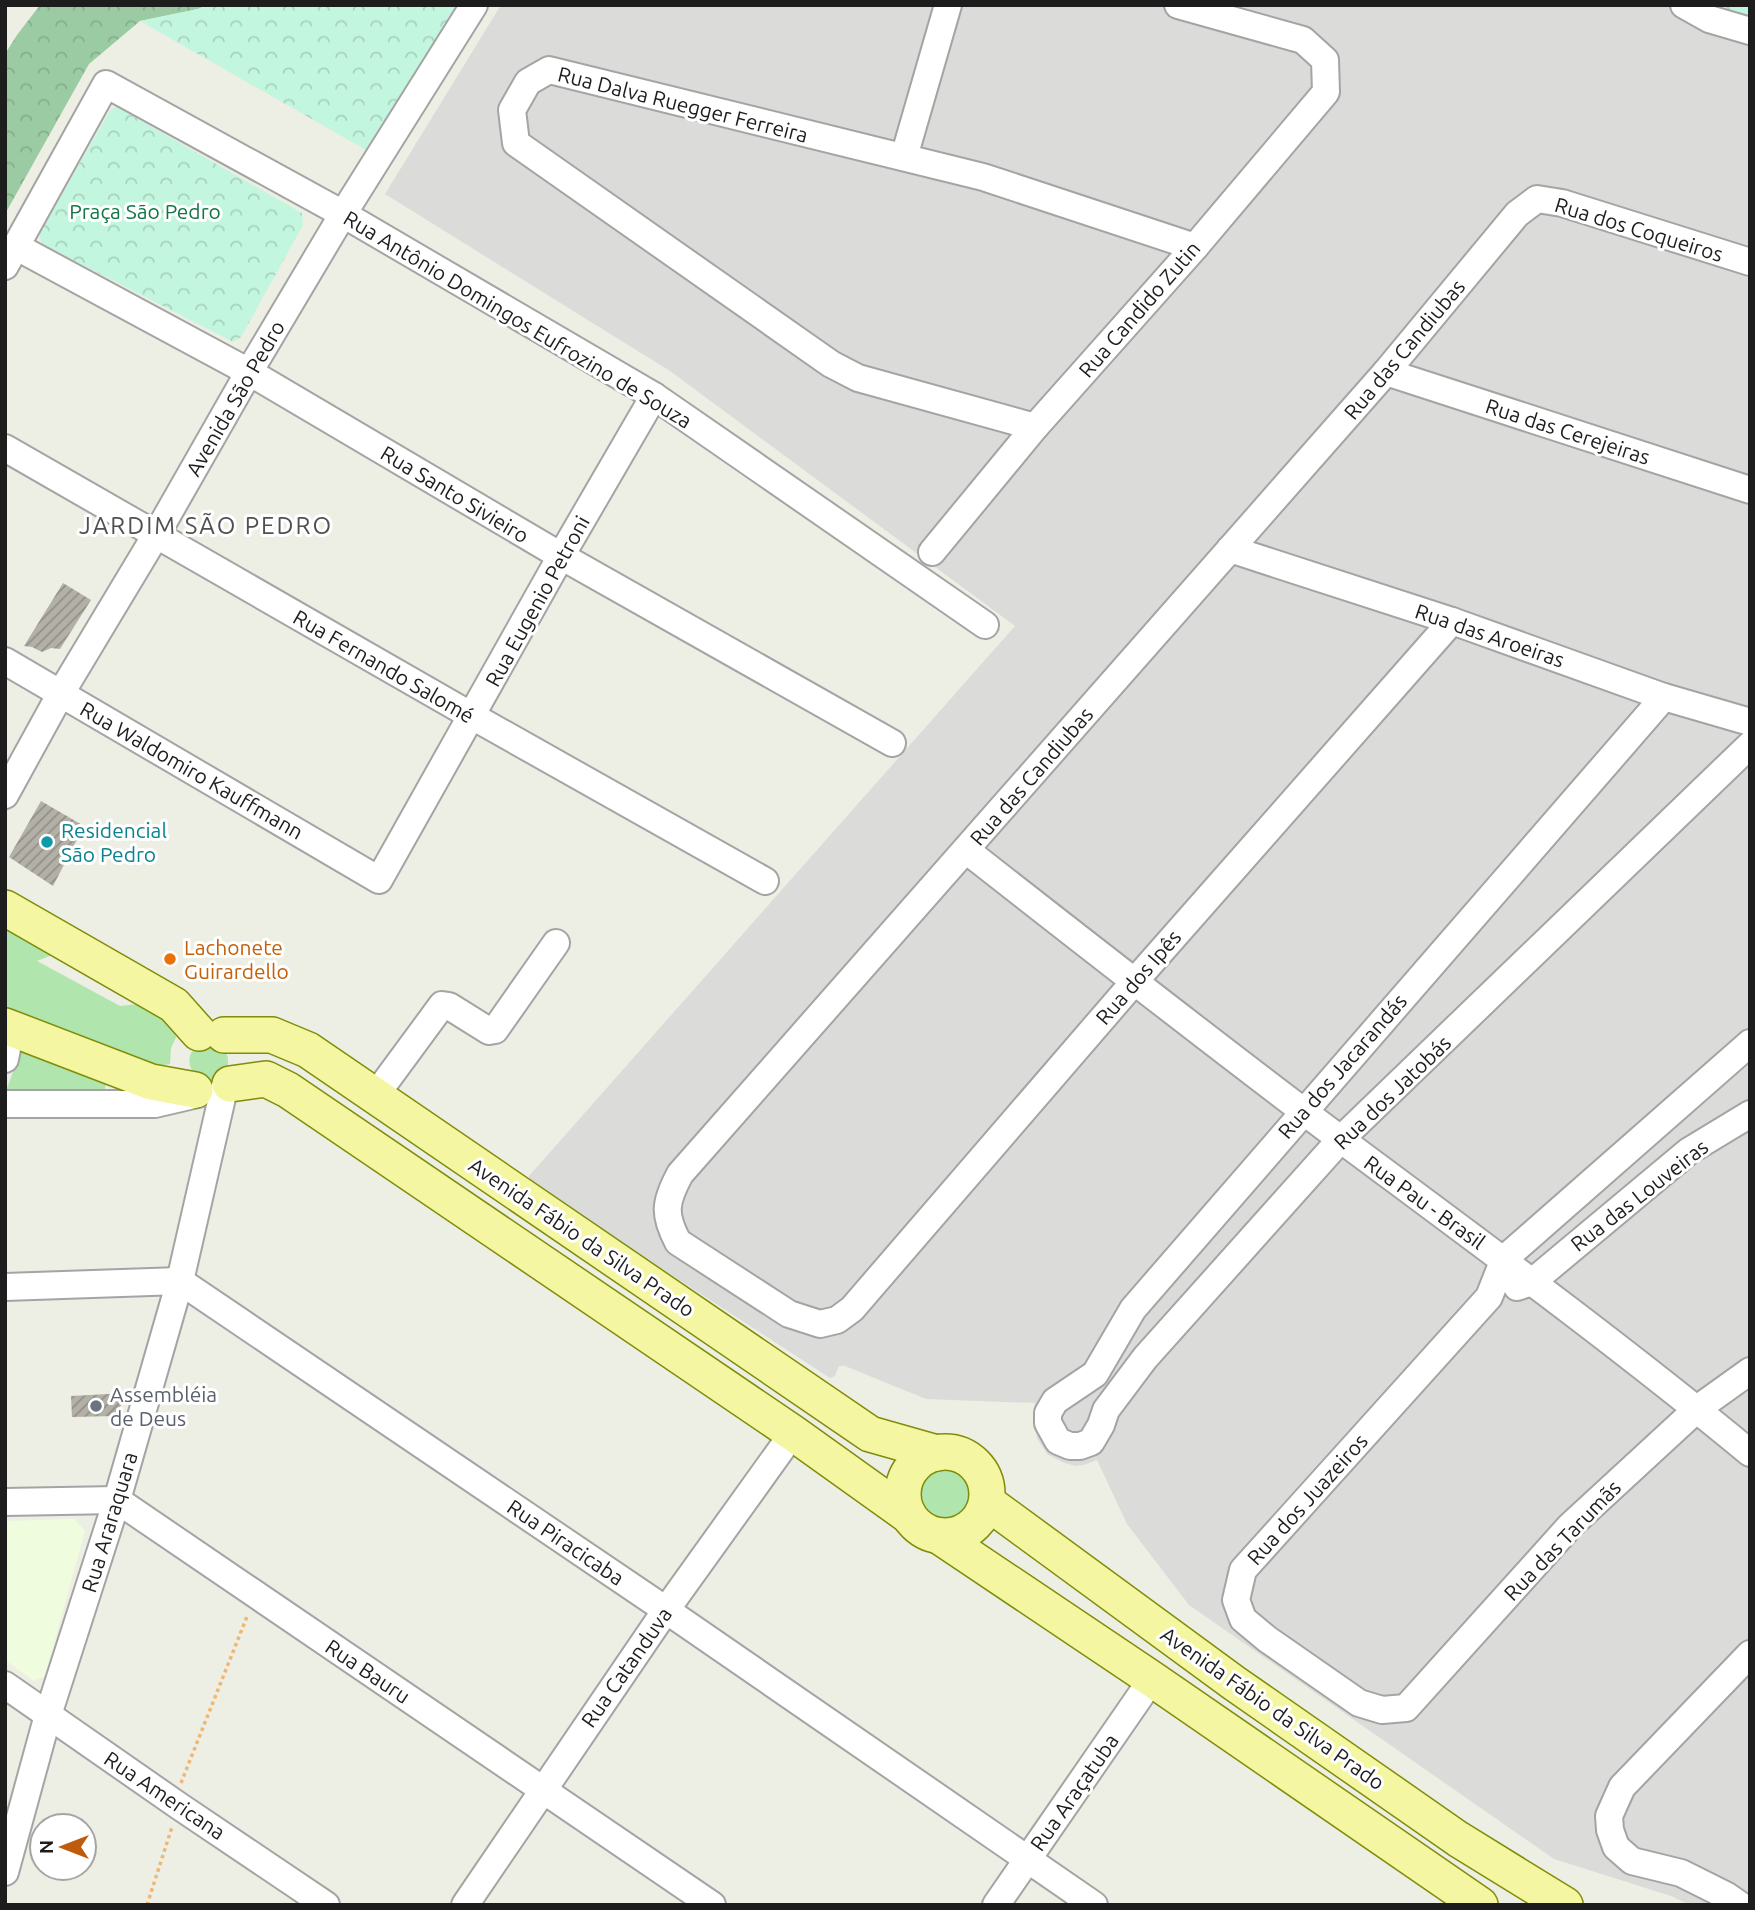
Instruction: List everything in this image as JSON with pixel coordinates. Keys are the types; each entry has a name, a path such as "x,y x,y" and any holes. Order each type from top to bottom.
{"main road":[{"path":"5,908 174,1005 211,1034 231,1041 239,1058 236,1077 213,1089 187,1084 181,1075 178,1055 190,1038 211,1034"},
{"name":"Avenida Fábio da Silva Prado","path":"5,1026 151,1082 213,1089 266,1079 288,1090 793,1433 909,1516"},
{"name":"Avenida Fábio da Silva Prado","path":"211,1034 272,1035 307,1050 870,1434 937,1453"},
{"path":"937,1453 964,1457 975,1464 983,1475 987,1489 986,1502 974,1525 958,1535 939,1536 922,1529 909,1516 904,1499 907,1477 914,1466 937,1453"},
{"name":"Avenida Fábio da Silva Prado","path":"986,1502 1234,1683 1458,1839 1565,1905"},
{"name":"Avenida Fábio da Silva Prado","path":"939,1536 1480,1905"}],"street":[{"name":"Avenida São Pedro","path":"5,795 61,693 156,535 248,372 474,5"},
{"path":"904,157 947,5"},
{"name":"Rua Candido Zutin","path":"932,552 1035,427 1195,247 1326,92 1325,60 1303,40 1178,5"},
{"path":"1684,5 1709,19 1750,31"},
{"name":"Rua Dalva Ruegger Ferreira","path":"1035,427 858,378 831,364 516,143 512,110 528,82 550,70 904,157 983,177 1195,247"},
{"name":"Rua Antônio Domingos Eufrozino de Souza","path":"11,256 106,84 343,214 654,396 985,625"},
{"name":"Rua dos Coqueiros","path":"1537,199 1562,203 1747,260"},
{"name":"Rua das Candiubas","path":"820,1324 789,1314 678,1242 669,1225 667,1205 680,1174 1386,372 1517,214 1537,199"},
{"name":"Rua Santo Sivieiro","path":"11,256 248,372 561,556 892,743"},
{"name":"Rua das Cerejeiras","path":"1386,372 1750,490"},
{"name":"Rua Eugenio Petroni","path":"379,880 654,396"},
{"name":"Rua Fernando Salomé","path":"5,448 765,881"},
{"name":"Rua das Aroeiras","path":"1230,549 1452,621 1664,697 1750,722"},
{"name":"Rua dos Ipês","path":"820,1324 836,1320 852,1309 1134,982 1452,621"},
{"name":"Rua Waldomiro Kauffmann","path":"5,661 379,880"},
{"name":"Rua dos Jacarandás","path":"1058,1441 1048,1423 1048,1413 1055,1401 1095,1374 1133,1309 1664,697"},
{"name":"Rua dos Jatobás","path":"1058,1441 1070,1446 1080,1446 1091,1441 1106,1410 1145,1358 1341,1139 1750,745"},
{"name":"Rua Pau - Brasil","path":"966,850 1303,1111 1504,1259 1750,1453"},
{"path":"375,1096 442,1005 449,1006 489,1031 495,1030 556,943"},
{"name":"Rua dos Juazeiros","path":"1382,1710 1359,1703 1267,1639 1243,1619 1236,1600 1243,1570 1489,1297 1504,1259 1750,1043"},
{"path":"5,1046 5,1059"},
{"path":"5,1104 155,1104 213,1089"},
{"name":"Rua Araraquara","path":"5,1872 48,1716 117,1500 180,1281 213,1089"},
{"name":"Rua das Louveiras","path":"1532,1282 1689,1151 1750,1114"},
{"path":"5,1287 180,1281"},
{"name":"Rua Piracicaba","path":"180,1281 666,1610 1094,1905"},
{"name":"Rua dos Juazeiros","path":"1489,1297 1532,1282"},
{"name":"Rua das Tarumãs","path":"1382,1710 1406,1708 1570,1525 1697,1409 1750,1371"},
{"name":"Rua Catanduva","path":"465,1905 666,1610 793,1433"},
{"path":"5,1503 117,1500"},
{"name":"Rua Bauru","path":"117,1500 712,1905"},
{"path":"1740,1905 1681,1873 1632,1861 1616,1847 1610,1830 1609,1816 1622,1787 1750,1654"},
{"name":"Rua Araçatuba","path":"996,1905 1152,1679"},
{"name":"Rua Americana","path":"5,1685 326,1905"}],"path":[{"path":"146,1905 176,1803 256,1595"}],"shaded area":[{"path":"501,5 1750,5 1750,1905 1690,1905 1671,1896 1554,1859 1189,1605 1127,1524 1097,1460 1075,1466 1047,1454 1037,1438 1033,1419 1035,1403 926,1399 845,1366 839,1366 835,1376 830,1378 530,1183 529,1176 1015,626 670,371 385,194"},
{"path":"74,1519 85,1531 45,1676 34,1681 5,1660 5,1521"}],"green space":[{"path":"40,5 207,5 140,21 89,64 5,214 5,54"},
{"path":"207,5 458,5 366,150 140,21"},
{"path":"1705,5 1750,5 1750,21"},
{"name":"Praça São Pedro","path":"117,107 302,213 303,225 241,337 233,342 42,244 39,234 111,109"},
{"path":"5,929 52,955 37,961 120,1006 139,1004 180,1029 171,1048 170,1064 157,1066 5,1012"},
{"path":"204,1042 226,1052 228,1063 224,1073 207,1081 199,1078 190,1065 194,1048"},
{"path":"16,1045 106,1083 105,1089 6,1091 16,1064"},
{"path":"946,1464 967,1473 976,1494 967,1515 946,1524 925,1515 916,1494 925,1473"}],"building":[{"path":"63,583 91,600 60,649 51,648 42,652 24,646"},
{"name":"Residencial São Pedro","path":"41,801 84,826 53,886 9,857"},
{"name":"Assembléia de Deus","path":"128,1393 115,1416 72,1417 71,1396"}],"place":[{"name":"Residencial São Pedro","path":"47,842"},
{"name":"Lachonete Guirardello","path":"170,959"},
{"name":"Assembléia de Deus","path":"96,1406"}],"district":[{"name":"JARDIM SÃO PEDRO","path":"206,525"}]}
